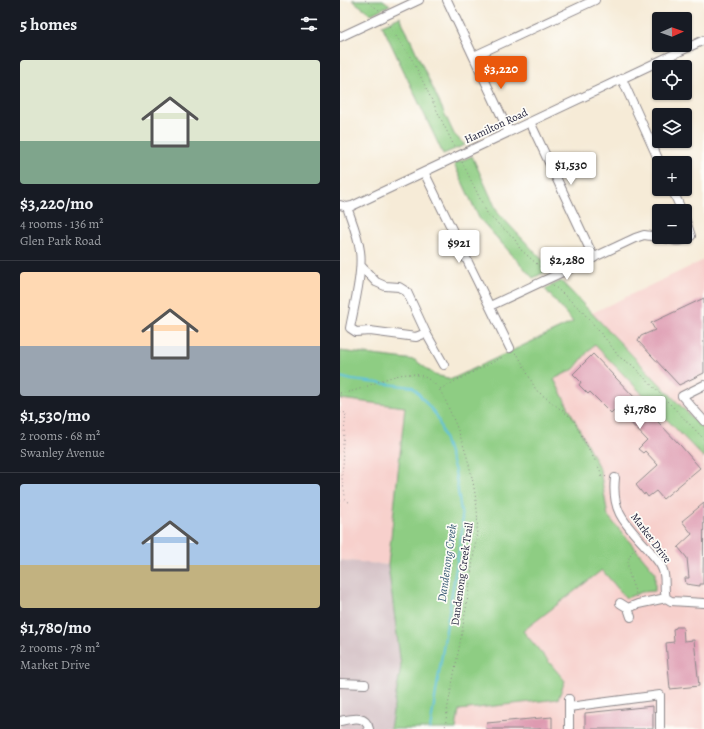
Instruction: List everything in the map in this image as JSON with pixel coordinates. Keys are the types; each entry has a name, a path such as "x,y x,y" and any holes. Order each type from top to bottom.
{"street":[{"path":"340,37 419,0"},
{"path":"447,0 509,132"},
{"path":"474,56 595,0"},
{"name":"Hamilton Road","path":"343,206 352,206 704,40"},
{"path":"622,79 657,156"},
{"path":"530,122 594,258"},
{"path":"424,172 511,351"},
{"path":"343,206 356,233 361,252 361,266 350,328 356,332 370,331 416,337 426,333"},
{"path":"490,306 634,238 644,235 652,236"},
{"path":"361,266 376,282 385,286 399,287 407,292 426,333 444,365"},
{"path":"704,385 682,396 704,421"},
{"name":"Market Drive","path":"615,478 614,494 617,509 622,519 661,566 664,577 666,598"},
{"path":"628,608 638,604 666,598 671,601 704,603"},
{"path":"620,603 628,608 631,617"},
{"path":"340,683 365,684"},
{"path":"569,729 569,703 660,695 660,729"},
{"path":"340,721 358,718 362,719 366,722 368,729"}],"path":[{"path":"365,0 380,11"},
{"path":"386,22 413,61 456,150"},
{"path":"462,162 488,215 514,238 520,249 547,273"},
{"path":"553,284 580,310 609,343 619,357 632,365 704,439"},
{"path":"340,393 354,391 388,378 412,374 428,379 440,389 467,374 508,356 505,351 511,351 518,355 536,390 573,419 601,472"},
{"name":"Dandenong Creek Trail","path":"440,389 466,452 477,511 477,525 470,580 445,729"},
{"path":"340,412 346,413 342,453 344,458 342,477 346,497 345,502"},
{"path":"340,501 351,502"},
{"path":"636,548 629,556 628,566 638,604"}],"shaded area":[{"path":"704,260 704,729 456,729 458,710 558,699 565,680 523,631 602,570 626,598 650,591 608,515 600,470 554,379 574,369 573,322"},
{"path":"340,399 405,406 388,565 340,560"},
{"path":"340,560 388,565 401,666 390,729 340,729"}],"green space":[{"path":"352,0 383,0 390,5 371,14"},
{"path":"400,17 454,134 465,145 443,154 382,25"},
{"path":"472,156 498,213 551,269 533,278 479,218 454,164"},
{"path":"561,281 704,430 704,458 594,344 574,369 554,379 600,470 608,516 655,572 655,591 642,592 626,598 602,570 523,631 565,681 558,699 459,710 456,729 390,729 401,666 388,565 405,407 340,399 340,351 415,360 435,375 452,379 573,322 545,289"}],"building":[{"path":"704,298 704,373 679,385 638,341 641,336 655,330 651,323"},
{"path":"593,354 681,446 700,468 663,499 656,491 648,497 645,493 644,495 636,485 658,465 645,451 643,453 638,449 647,440 628,420 626,422 614,410 611,413 590,392 588,394 579,385 581,382 573,374"},
{"path":"704,503 703,584 700,584 700,586 686,584 685,578 689,578 687,558 678,547 692,534 682,521"},
{"path":"676,627 683,627 684,641 694,640 699,686 670,689 666,643 674,642 673,629"},
{"path":"653,706 653,729 585,729 585,713"},
{"path":"552,717 552,729 486,729 487,723"}],"waterway":[{"name":"Dandenong Creek","path":"340,377 352,380 413,387 437,416 455,471 463,525 430,729"}]}
